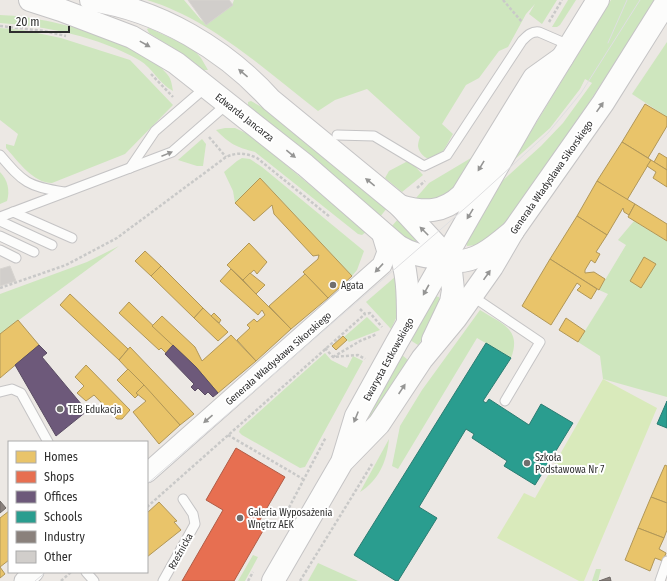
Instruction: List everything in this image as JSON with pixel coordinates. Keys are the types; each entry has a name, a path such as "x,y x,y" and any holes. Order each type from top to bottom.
{"street":[{"name":"Edwarda Jancarza","path":"30,0 132,37 220,93 398,246 411,254 462,261 480,256 493,248 513,231"},
{"path":"91,0 120,3 174,26 207,47 256,84 271,100 400,206 431,237 451,271 453,290 450,302 429,350"},
{"path":"443,259 565,51 598,0"},
{"name":"Generała Władysława Sikorskiego","path":"429,350 456,318 492,267 513,231 603,103 667,1"},
{"path":"207,47 218,68 220,93 247,93 271,100"},
{"path":"400,206 417,211 437,210 446,208 462,196 534,78 565,51"},
{"name":"Generała Władysława Sikorskiego","path":"148,472 349,296 384,261 387,246 382,232"},
{"path":"398,246 405,268 408,292 408,321"},
{"name":"Ewarysta Estkowskiego","path":"273,581 342,462 356,416 443,259"},
{"name":"Ewarysta Estkowskiego","path":"342,462 379,424 429,350"},
{"path":"24,581 33,573"}],"lane":[{"path":"337,135 374,136 424,166 447,155 522,41 531,33 539,32 565,51"},
{"path":"130,168 155,131 183,107 220,93"},
{"path":"0,217 172,152 201,127 220,93"},
{"path":"0,155 20,179 40,188 65,192"},
{"path":"13,212 72,238"},
{"path":"0,221 52,245"},
{"path":"0,236 34,252"},
{"path":"0,250 16,258"},
{"path":"472,296 540,342 505,401"},
{"path":"0,392 12,389 21,393 47,441"},
{"name":"Rzeźnicka","path":"162,581 177,558 195,524 193,514 183,499"},
{"path":"660,581 667,561"},
{"path":"87,573 94,581"}],"path":[{"path":"503,0 531,33"},
{"path":"0,26 44,31 73,38"},
{"path":"149,72 183,107"},
{"path":"201,127 226,157"},
{"path":"0,288 66,265 111,241 226,157 235,153 248,154 257,158 330,217"},
{"path":"349,296 365,314"},
{"path":"148,505 365,314 370,313 381,325 382,329"},
{"path":"325,348 333,357 358,355 369,361"},
{"path":"278,528 330,430"},
{"path":"228,435 303,479"},
{"path":"300,581 373,461"},
{"path":"248,581 254,570"},
{"path":"61,581 71,573"}],"green space":[{"path":"147,0 184,0 201,20 207,24 232,5 234,0 557,0 542,24 529,14 535,4 526,14 508,47 499,51 479,78 466,85 442,124 453,134 441,154 436,158 430,159 423,156 419,150 418,143 420,137 367,89 335,100 318,111 258,63 216,33 171,9"},
{"path":"568,0 576,0 560,25 557,27 552,27"},
{"path":"611,0 656,0 575,124 509,218 492,236 477,245 467,246 466,242 501,182 541,146 563,123 592,83 585,79 580,89 550,128 513,161"},
{"path":"0,15 18,16 65,25 114,40 136,50 154,61 168,76 173,91 168,88 144,63 123,52 90,39 72,34 36,27 0,23"},
{"path":"0,28 23,30 61,38 130,60 173,105 125,154 52,183 38,179 26,170 6,148 6,144 14,146 18,134 0,120"},
{"path":"149,28 192,48 201,58 208,70 203,70 187,57 149,33 147,29"},
{"path":"667,42 667,117 632,94"},
{"path":"531,67 450,196 424,201 416,198 429,183 471,158"},
{"path":"251,101 265,109 387,208 380,217 321,164 248,106 248,102"},
{"path":"235,128 250,135 366,232 362,235 358,234 255,152 225,139 216,130"},
{"path":"202,139 206,144 203,166 197,166 178,160"},
{"path":"242,158 250,159 262,167 364,251 357,270 352,276 260,178 235,203 233,191 224,172"},
{"path":"406,162 411,162 423,175 402,192 385,178 389,171"},
{"path":"0,172 7,182 8,193 7,201 0,204"},
{"path":"399,218 417,241 413,243 391,227"},
{"path":"634,221 667,241 667,397 603,379 600,356 578,342 608,294 599,290 626,245 618,240"},
{"path":"119,246 0,334 0,294 87,262"},
{"path":"395,277 397,280 397,316 391,329 366,302"},
{"path":"435,296 439,297 436,315 418,345 410,340"},
{"path":"480,310 508,328 512,334 514,348 511,358 477,338 398,469 392,466 400,426 422,390"},
{"path":"367,317 380,330 349,342 344,337"},
{"path":"325,353 331,360 347,368 353,356 363,361 305,467 300,468 239,432 240,429"},
{"path":"402,355 408,360 370,419 367,420"},
{"path":"603,379 657,408 584,581 579,581 497,538 524,493 535,498"},
{"path":"389,439 386,455 381,469 372,482 360,492"},
{"path":"253,555 258,557 245,581 238,581"},
{"path":"318,563 358,581 308,581"},
{"path":"596,569 601,569 598,581 592,581"}],"building: Homes":[{"path":"645,104 667,117 667,126 648,158 622,142"},
{"path":"622,142 651,160 627,200 597,181"},
{"path":"659,153 667,158 667,170 654,162"},
{"path":"651,160 667,170 667,187 653,178 656,172 647,166"},
{"path":"260,178 352,276 328,298 303,272 318,259 319,255 313,256 274,214 272,205 254,221 235,203"},
{"path":"597,181 635,204 629,215 624,212 623,208 607,235 577,216"},
{"path":"635,204 667,224 667,241 628,217"},
{"path":"577,216 607,235 596,252 600,254 595,263 591,260 585,270 585,273 594,272 605,279 599,290 550,259"},
{"path":"249,243 267,262 257,274 254,270 243,280 227,265"},
{"path":"145,251 161,266 151,276 135,261"},
{"path":"644,257 656,264 641,288 630,281"},
{"path":"550,259 597,289 591,299 577,290 581,286 577,283 551,325 522,306"},
{"path":"161,266 203,308 194,318 151,276"},
{"path":"231,269 291,329 256,361 237,340 250,328 247,325 254,319 257,322 265,315 262,310 258,315 220,281"},
{"path":"250,273 265,285 256,294 243,280"},
{"path":"305,274 328,298 291,329 269,306"},
{"path":"70,294 128,349 119,360 60,305"},
{"path":"129,302 173,345 166,353 161,348 159,350 119,313"},
{"path":"203,308 228,332 218,341 194,318"},
{"path":"214,313 221,320 219,323 211,316"},
{"path":"162,316 195,347 202,361 231,335 256,361 218,393 196,367 152,326"},
{"path":"566,318 585,331 578,342 559,330"},
{"path":"18,320 39,345 0,378 0,334"},
{"path":"343,336 347,340 336,350 332,346"},
{"path":"130,347 194,414 180,425 119,360"},
{"path":"86,365 130,410 122,419 117,419 94,395 86,401 77,393 84,386 75,377"},
{"path":"128,369 144,385 136,393 138,395 135,398 117,380"},
{"path":"144,385 180,425 159,444 133,412 146,401 136,393"},
{"path":"665,465 667,466 667,503 651,497"},
{"path":"651,497 667,503 667,530 664,538 638,528"},
{"path":"159,502 177,521 174,522 181,530 148,556 148,512"},
{"path":"8,512 8,561 0,567 0,518"},
{"path":"638,528 664,538 659,549 666,553 663,561 655,558 650,571 625,560"},
{"path":"0,567 5,574 0,578"}],"building: Shops":[{"name":"Galeria Wyposażenia Wnętrz AEK","path":"236,448 285,477 257,525 264,529 234,581 182,581 223,510 206,500"}],"building: Offices":[{"path":"39,345 47,353 42,357 87,411 56,436 15,365"},
{"path":"173,345 196,367 218,393 213,397 208,392 205,395 198,388 195,391 191,387 194,384 165,354"}],"building: Schools":[{"name":"Szkoła Podstawowa Nr 7","path":"486,343 511,358 483,401 486,403 489,399 529,425 541,404 573,423 535,485 504,466 507,461 472,438 474,434 466,429 419,507 437,518 398,581 396,581 354,555"},
{"path":"667,401 667,428 657,424"}],"building: Industry":[{"path":"0,501 6,508 0,513"},
{"path":"610,577 611,581 599,581"}],"building: Other":[{"path":"188,0 229,0 233,5 206,25"},
{"path":"10,266 16,281 0,286 0,269"}],"tram line":[{"path":"608,43 627,0"},
{"path":"148,483 471,203 548,133 581,93 640,0"},
{"path":"35,581 45,573"}],"place":[{"name":"Agata","path":"333,285"},
{"name":"TEB Edukacja","path":"60,409"},
{"name":"Szkoła Podstawowa Nr 7","path":"527,463"},
{"name":"Galeria Wyposażenia Wnętrz AEK","path":"240,518"}]}
